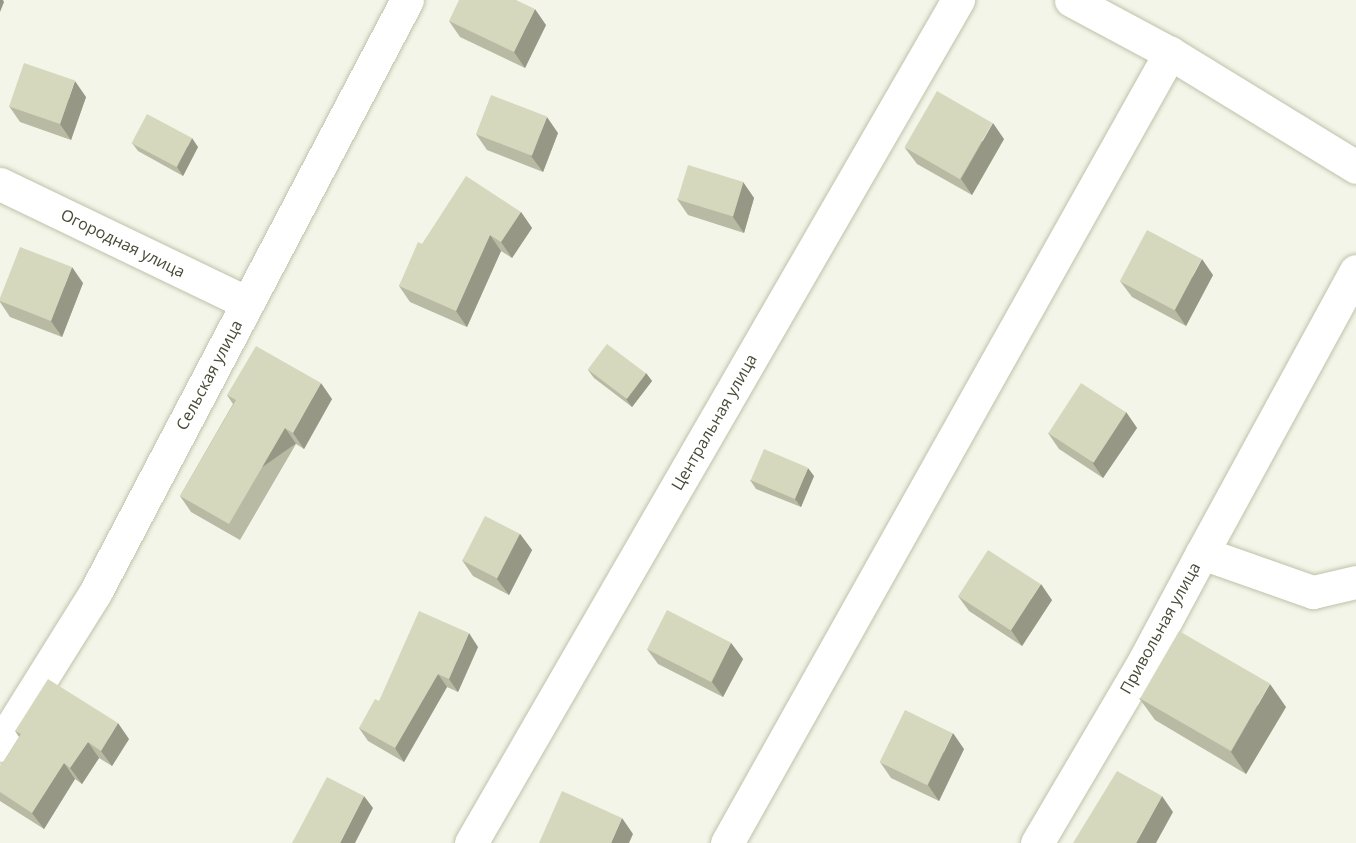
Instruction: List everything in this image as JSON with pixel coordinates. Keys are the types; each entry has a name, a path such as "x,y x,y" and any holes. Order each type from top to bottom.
{"street":[{"name":"Сельская улица","path":"0,744 95,593 406,0"},
{"name":"Центральная улица","path":"471,843 958,0"},
{"path":"1071,0 1170,53 1356,167"},
{"path":"727,843 1170,53"},
{"name":"Огородная улица","path":"0,184 247,303"},
{"path":"1202,553 1356,271"},
{"name":"Привольная улица","path":"1037,843 1144,661 1202,553 1313,592 1356,582"}],"building":[{"path":"459,0 516,0 535,9 514,52 449,21"},
{"path":"24,63 75,81 60,124 9,106"},
{"path":"937,91 992,123 960,179 904,147"},
{"path":"491,95 547,117 532,156 476,134"},
{"path":"147,114 192,138 177,167 132,143"},
{"path":"688,165 743,182 733,216 677,199"},
{"path":"466,176 521,212 501,242 490,235 456,311 399,286 418,242 422,244"},
{"path":"1147,230 1202,259 1175,310 1120,281"},
{"path":"20,247 72,267 51,321 0,301"},
{"path":"607,344 646,373 627,399 588,370"},
{"path":"256,346 321,383 293,433 285,428 229,524 180,496 236,400 227,395"},
{"path":"1081,383 1126,412 1094,463 1048,433"},
{"path":"764,449 808,468 795,499 751,480"},
{"path":"485,516 520,534 497,578 462,561"},
{"path":"988,550 1041,584 1011,630 958,596"},
{"path":"667,610 731,643 711,682 647,649"},
{"path":"419,611 469,633 449,679 438,674 395,748 359,728 375,699 379,701"},
{"path":"1179,631 1270,683 1231,751 1140,699"},
{"path":"48,679 118,723 101,751 88,742 70,768 64,763 32,813 0,792 0,767 21,734 15,731"},
{"path":"905,710 953,733 927,785 880,762"},
{"path":"1117,771 1162,796 1136,843 1073,843"},
{"path":"327,777 364,796 340,843 292,843"},
{"path":"562,791 622,818 611,843 539,843"}]}
